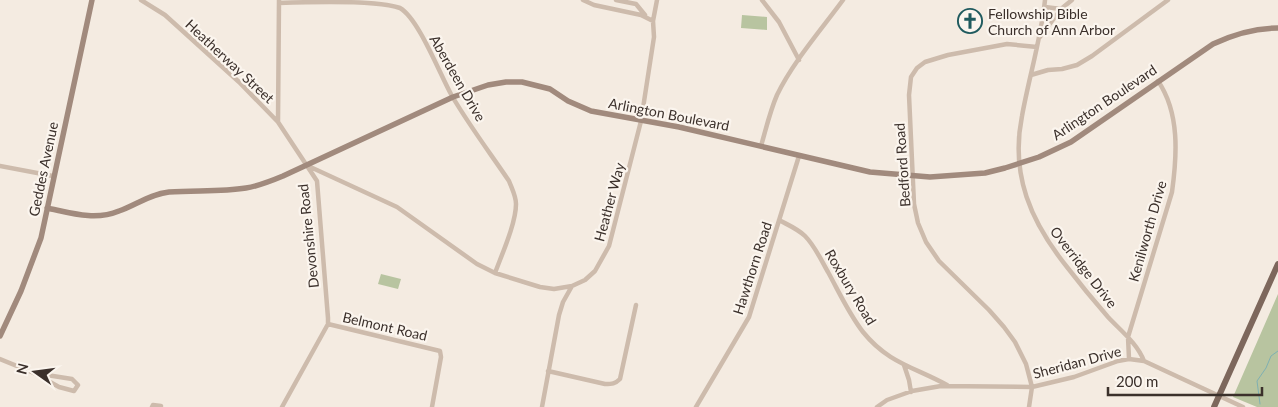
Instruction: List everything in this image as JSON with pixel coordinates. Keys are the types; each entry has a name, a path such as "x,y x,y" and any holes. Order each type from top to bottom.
{"main road":[{"path":"1214,407 1278,264"}],"street":[{"name":"Geddes Avenue","path":"0,336 37,252 92,0"},
{"name":"Heatherway Street","path":"141,0 165,15 238,82 278,122"},
{"path":"583,0 594,5 646,16"},
{"path":"616,0 636,4 653,21"},
{"name":"Heather Way","path":"306,165 397,207 477,264 496,273 540,287 554,289 572,286 585,280 595,271 609,246 641,120 654,37 653,21 657,0"},
{"path":"762,0 779,22 799,60"},
{"path":"762,146 777,96 799,60 843,0"},
{"name":"Overridge Drive","path":"1045,0 1022,118 1020,164 1024,190 1035,221 1049,244 1108,317 1141,352 1144,361"},
{"path":"1039,38 1062,9 1072,0"},
{"path":"1031,75 1048,70 1062,69 1092,56 1168,0"},
{"path":"278,122 279,2"},
{"name":"Aberdeen Drive","path":"279,2 383,3 401,9 413,21 452,97 509,181 514,193 516,204 514,217 496,273"},
{"path":"1044,7 1062,9"},
{"name":"Arlington Boulevard","path":"47,208 80,215 106,215 155,195 254,187 283,176 452,97 488,85 506,82 522,82 550,89 568,101 591,111 679,126 870,172 930,177 962,176 1020,164 1039,157 1071,142 1212,44 1235,34 1278,28"},
{"name":"Bedford Road","path":"1030,407 1032,386 1026,364 1015,342 1004,327 939,261 926,242 918,223 914,204 909,95 911,77 916,68 925,62 948,55 1007,44 1037,47"},
{"name":"Kenilworth Drive","path":"1129,359 1128,337 1172,192 1174,174 1176,146 1172,109 1166,92 1158,82"},
{"name":"Devonshire Road","path":"278,122 317,181 328,324"},
{"name":"Hawthorn Road","path":"696,407 749,317 799,156"},
{"path":"0,166 54,176"},
{"name":"Roxbury Road","path":"779,220 796,229 811,242 863,331 884,353 904,365 949,386"},
{"path":"542,407 558,316 572,286"},
{"path":"548,371 605,384 616,382 620,379 636,305"},
{"path":"282,407 328,324"},
{"name":"Belmont Road","path":"328,324 440,351 441,357 432,407"},
{"path":"0,358 34,372 72,379 78,385 77,390 59,387 44,380 34,372"},
{"name":"Sheridan Drive","path":"877,407 887,400 910,392 942,386 1032,386 1074,377 1118,360 1129,359 1144,361 1243,407"},
{"path":"904,365 909,380 910,392"},
{"path":"152,407 161,406"}],"green space":[{"path":"742,15 767,17 767,30 741,28"},
{"path":"381,274 401,279 398,289 378,284"},
{"path":"1278,294 1278,407 1257,407 1233,397"}],"waterway":[{"path":"1260,404 1257,381 1266,368 1271,356 1278,351"}],"place":[{"name":"Fellowship Bible Church of Ann Arbor","path":"970,21"}]}
